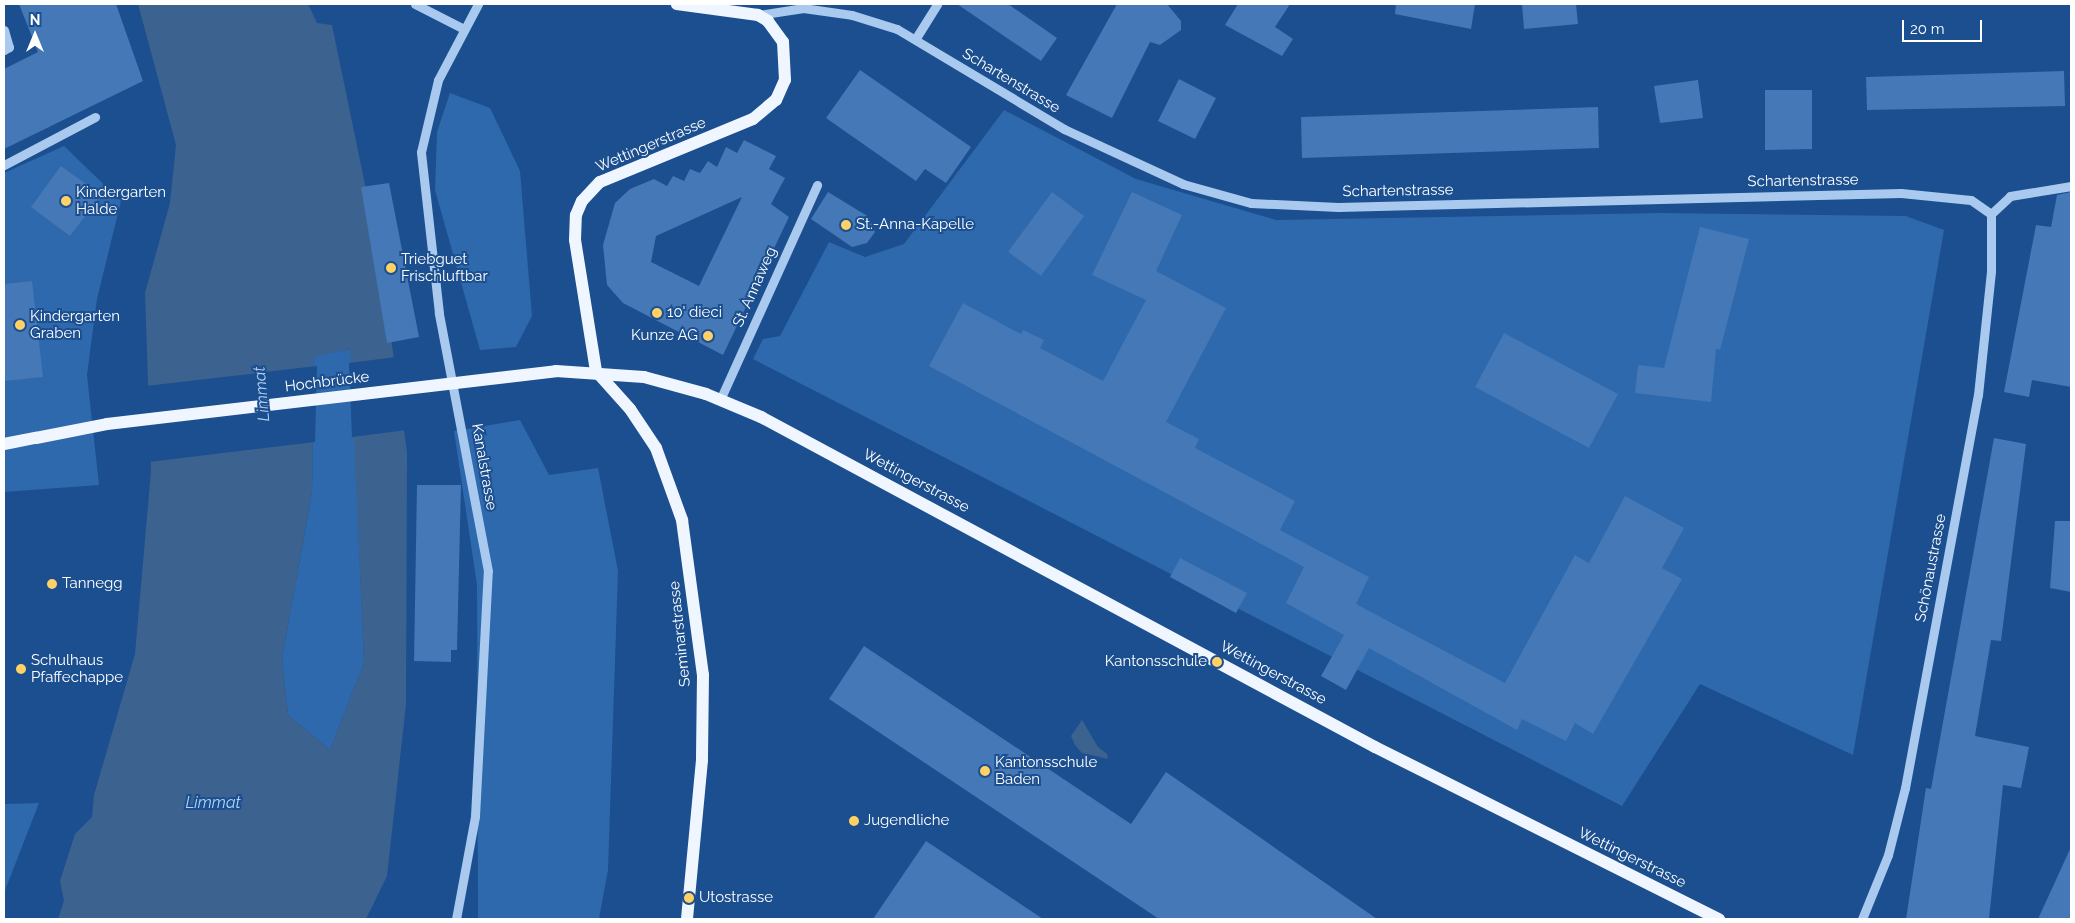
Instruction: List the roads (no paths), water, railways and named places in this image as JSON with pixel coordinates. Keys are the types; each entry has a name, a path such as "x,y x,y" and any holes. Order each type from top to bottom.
{"main road":[{"path":"677,4 758,15"},
{"name":"Wettingerstrasse","path":"758,15 775,27 786,56 785,80 776,100 753,119 600,182 582,202 576,215 576,248 596,370 653,379 720,400 788,430 1375,747 1720,919"},
{"name":"Hochbrücke","path":"4,444 107,424 556,371 596,370"},
{"name":"Seminarstrasse","path":"596,370 630,409 656,448 682,520 703,674 702,760 687,919"}],"street":[{"path":"415,4 464,29"},
{"name":"Kanalstrasse","path":"456,919 475,816 488,571 439,313 421,152 438,80 478,4"},
{"path":"916,38 937,4"},
{"name":"Schartenstrasse","path":"758,15 797,8 834,12 877,22 916,38 1072,133 1183,184 1251,203 1338,207 1901,193 1971,200 1991,214"},
{"path":"4,30 6,49"},
{"path":"4,165 94,117"},
{"name":"St. Annaweg","path":"720,400 817,186"},
{"path":"1991,214 2010,196 2071,186"},
{"name":"Schönaustrasse","path":"1862,919 1888,855 1904,788 1978,395 1991,271 1991,214"}],"water":[{"name":"Limmat","path":"138,4 308,4 317,23 332,25 379,252 407,452 406,704 387,876 366,919 58,919 64,901 60,881 75,834 92,817 94,795 135,654 151,471 145,293 170,203 176,145","holes":["350,349 364,663 330,750 288,715 282,659 312,492 314,357"]},
{"path":"1082,720 1098,747 1107,754 1108,759 1082,753 1075,745 1071,736"}],"place":[{"name":"Kindergarten Halde","path":"66,201"},
{"name":"St.-Anna-Kapelle","path":"846,225"},
{"name":"Triebguet Frischluftbar","path":"391,268"},
{"name":"10' dieci","path":"657,313"},
{"name":"Kindergarten Graben","path":"20,325"},
{"name":"Kunze AG","path":"708,336"},
{"name":"Tannegg","path":"52,584"},
{"name":"Kantonsschule","path":"1217,662"},
{"name":"Schulhaus Pfaffechappe","path":"21,669"},
{"name":"Kantonsschule Baden","path":"985,771"},
{"name":"Jugendliche","path":"854,821"},
{"name":"Utostrasse","path":"689,898"}]}
